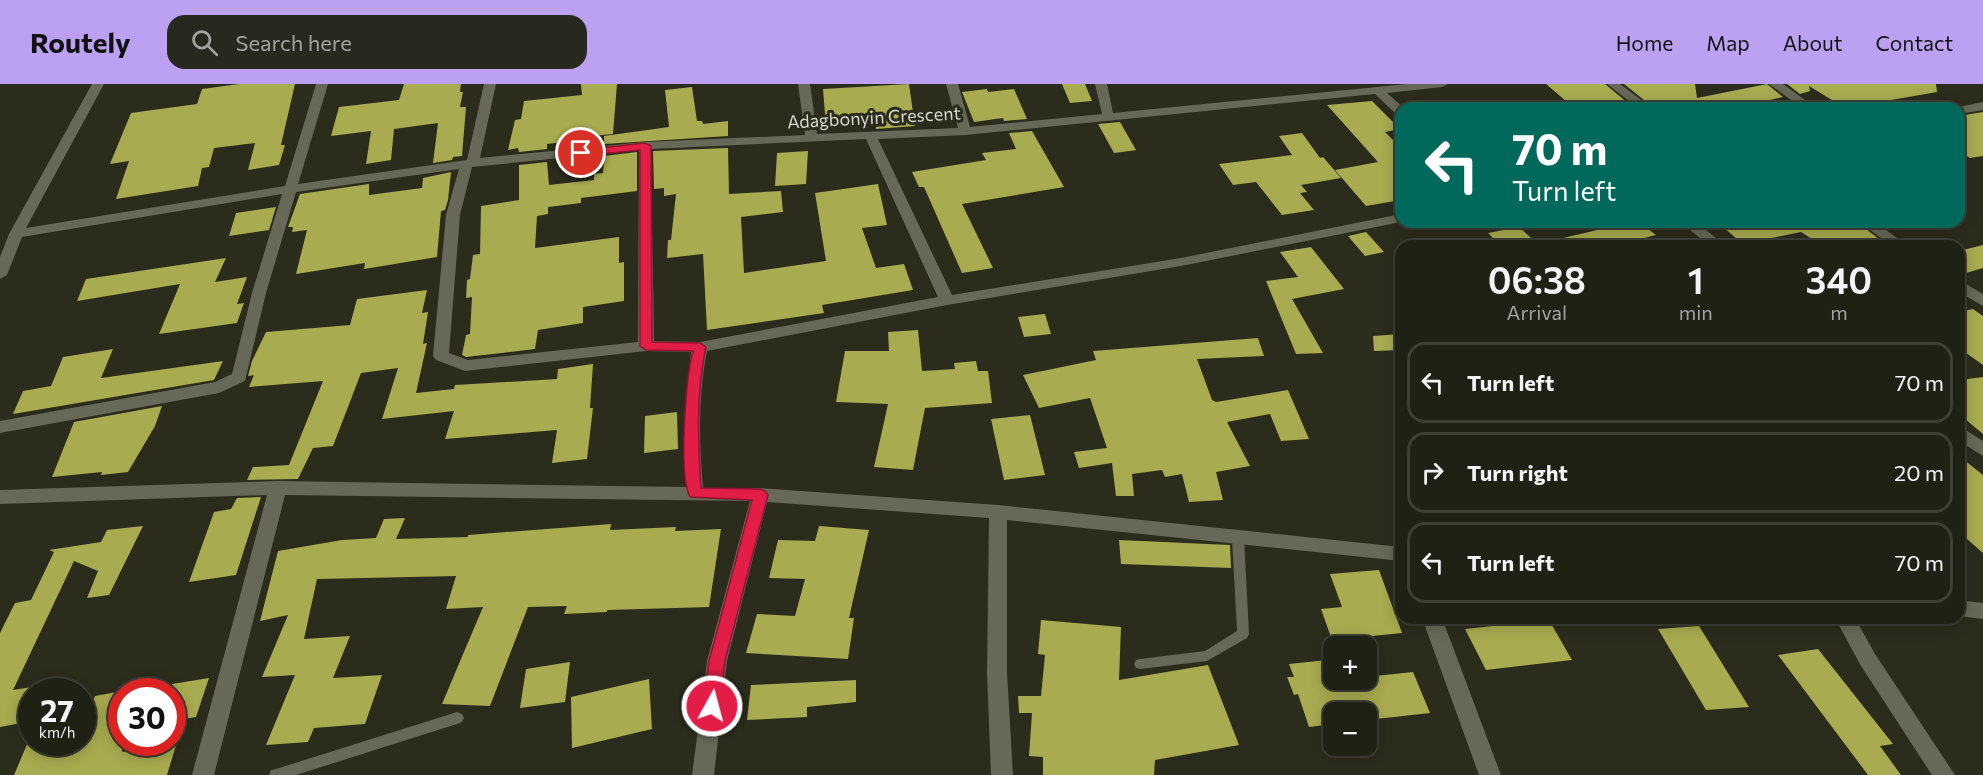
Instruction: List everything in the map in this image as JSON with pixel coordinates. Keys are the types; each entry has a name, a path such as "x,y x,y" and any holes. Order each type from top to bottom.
{"street":[{"path":"0,275 16,234 98,84"},
{"path":"0,427 219,387 238,377 259,293 322,84"},
{"path":"490,84 470,164 453,215 441,356 456,360 465,366 646,346 700,347 947,300 1181,262 1395,219"},
{"path":"804,84 812,139"},
{"path":"952,84 965,131"},
{"path":"1101,84 1108,116"},
{"name":"Adagbonyin Crescent","path":"16,234 192,207 308,186 470,164 645,146 965,131 1333,88 1378,91 1442,84"},
{"path":"1613,84 1638,102"},
{"path":"1775,84 1801,102"},
{"path":"1378,91 1395,107"},
{"path":"1965,109 1983,106"},
{"path":"871,137 947,300"},
{"path":"645,146 646,346"},
{"path":"1695,228 1711,240"},
{"path":"1875,228 1892,240"},
{"path":"1965,289 1983,301"},
{"path":"695,493 691,442 693,376 700,347"},
{"path":"1965,436 1983,450"},
{"path":"203,775 278,488"},
{"path":"0,497 278,488 760,495 998,512 1395,553"},
{"path":"704,775 717,661 760,495"},
{"path":"998,512 997,674 1002,775"},
{"path":"1965,609 1983,611"},
{"path":"1433,624 1490,775"},
{"path":"1848,624 1868,660 1944,775"}],"lane":[{"path":"1140,664 1208,656 1243,634 1238,538"},
{"path":"276,775 458,718"}],"building":[{"path":"239,84 295,84 281,145 285,145 279,165 248,170 255,143 214,148 209,167 202,168 198,186 116,199 129,161 110,164 131,113 197,104 202,89"},
{"path":"404,84 461,84 460,92 463,92 460,107 466,107 462,156 433,163 438,123 394,129 391,160 366,164 371,131 331,136 339,107 399,100"},
{"path":"581,84 617,84 613,134 572,138 572,141 547,144 547,149 519,152 518,148 508,150 515,120 521,119 524,101 582,95"},
{"path":"909,84 915,126 876,129 876,122 826,126 823,89"},
{"path":"1062,84 1085,84 1092,101 1070,103"},
{"path":"1546,84 1605,84 1627,102 1567,102"},
{"path":"1624,84 1695,84 1697,98 1767,84 1783,97 1760,102 1646,102"},
{"path":"1787,84 1936,84 1937,92 1880,102 1835,102 1809,86 1810,91 1800,94"},
{"path":"692,87 697,121 702,121 703,124 728,121 728,136 604,144 604,136 669,127 665,90"},
{"path":"987,89 988,92 1014,89 1027,119 1004,121 1003,118 974,122 962,92"},
{"path":"1372,101 1395,124 1395,130 1385,132 1395,142 1395,201 1366,206 1335,170 1378,162 1327,105"},
{"path":"1983,112 1983,156 1970,158 1965,155 1965,115"},
{"path":"1120,122 1137,150 1114,153 1098,124"},
{"path":"1032,131 1064,187 962,204 993,268 962,273 924,187 919,187 912,172 986,160 982,153 1016,149 1009,133"},
{"path":"1302,133 1320,158 1323,157 1341,178 1301,185 1307,192 1300,193 1314,210 1282,215 1256,182 1233,185 1219,164 1292,155 1279,136"},
{"path":"728,148 729,194 781,191 783,212 741,217 744,273 826,261 815,193 878,184 887,225 862,228 876,268 904,264 913,290 822,305 824,313 707,330 703,254 667,258 676,194 664,196 664,188 654,189 653,151"},
{"path":"808,151 806,184 775,186 777,153"},
{"path":"637,152 637,191 581,198 581,203 548,207 548,214 537,216 535,248 619,237 619,263 624,262 624,301 583,307 583,323 538,330 535,349 466,357 462,355 466,335 470,334 472,297 466,298 467,280 470,279 473,255 480,254 481,206 519,200 519,165 547,162 549,185 594,180 594,174 603,173 604,156"},
{"path":"451,172 448,200 445,210 441,211 437,257 364,269 365,263 296,274 307,230 292,232 293,227 288,227 300,194 369,184 369,195 422,188 423,178"},
{"path":"276,207 269,230 229,236 236,213"},
{"path":"1520,228 1533,240 1495,240 1488,233"},
{"path":"1606,228 1647,228 1656,235 1636,240 1559,239"},
{"path":"1724,228 1865,228 1880,240 1814,240 1801,232 1762,240 1738,240"},
{"path":"1366,232 1384,252 1365,256 1348,236"},
{"path":"1983,245 1983,268 1965,273 1965,250"},
{"path":"1311,247 1344,289 1292,299 1323,353 1296,354 1266,281 1298,277 1280,252"},
{"path":"226,258 215,282 247,277 237,304 244,303 237,323 159,334 180,284 77,301 86,279"},
{"path":"427,290 422,313 428,312 423,344 427,343 416,393 454,389 455,385 557,379 558,369 593,364 590,408 593,408 587,459 552,463 557,430 445,439 454,411 382,419 398,368 361,373 333,446 313,448 298,479 247,480 253,467 289,465 323,381 249,387 254,375 248,376 252,361 266,332 350,325 357,299"},
{"path":"1973,309 1983,316 1983,365 1965,352 1965,311"},
{"path":"1045,314 1051,334 1024,337 1018,317"},
{"path":"918,330 922,371 955,369 954,363 976,361 978,371 988,371 992,403 925,408 913,470 874,467 888,404 836,402 845,351 889,351 888,332"},
{"path":"1395,334 1395,350 1374,351 1373,336"},
{"path":"1258,338 1264,356 1197,359 1212,400 1216,402 1288,390 1309,439 1281,441 1270,414 1227,422 1250,466 1216,472 1223,500 1189,502 1182,474 1165,477 1162,470 1132,474 1134,496 1116,496 1112,463 1079,468 1074,452 1107,448 1090,398 1039,408 1023,375 1096,360 1093,351"},
{"path":"113,349 101,378 223,361 214,380 13,414 23,391 51,386 63,357"},
{"path":"1983,377 1983,434 1965,419 1965,379"},
{"path":"162,406 155,426 128,472 52,477 74,422"},
{"path":"677,412 678,449 644,453 645,416"},
{"path":"1030,415 1045,475 1004,480 991,419"},
{"path":"1965,461 1983,475 1983,553 1965,537"},
{"path":"261,497 236,575 189,582 214,512 231,509 237,498"},
{"path":"405,518 396,539 468,537 468,535 611,524 610,530 676,527 675,531 721,529 709,607 607,610 607,612 564,614 567,606 528,607 490,706 442,704 483,607 446,609 456,576 317,579 304,639 350,636 333,678 382,675 365,724 314,728 308,742 266,745 295,675 262,677 288,615 260,621 278,551 342,540 376,538 384,519"},
{"path":"143,526 109,595 87,598 98,571 74,561 13,690 18,689 18,724 0,727 0,633 15,603 31,600 54,552 49,550 101,542 107,530"},
{"path":"819,526 869,530 849,618 854,618 848,659 746,653 757,614 795,616 805,579 769,578 778,540 815,541"},
{"path":"1119,540 1230,545 1231,568 1121,564"},
{"path":"1379,570 1395,614 1395,624 1399,624 1402,633 1331,636 1321,609 1342,607 1330,574"},
{"path":"1041,620 1121,627 1119,680 1208,665 1239,745 1155,760 1154,775 1043,775 1043,757 1029,756 1032,713 1019,713 1018,696 1041,696 1045,655 1038,654"},
{"path":"1512,624 1551,624 1572,660 1486,670 1465,629"},
{"path":"1699,626 1749,707 1706,710 1658,629"},
{"path":"1818,649 1893,744 1880,746 1901,775 1868,775 1778,655"},
{"path":"1323,660 1323,690 1377,690 1377,676 1413,672 1430,713 1377,719 1377,702 1323,702 1323,725 1309,727 1298,694 1294,695 1287,677 1294,677 1289,664"},
{"path":"570,662 565,702 520,708 526,669"},
{"path":"209,678 196,717 186,719 186,682"},
{"path":"649,679 652,729 572,748 571,697"},
{"path":"856,680 856,702 807,707 807,717 747,720 751,685"},
{"path":"108,694 108,756 173,756 167,775 14,775 22,756 96,756 96,696"}],"route":[{"path":"581,153 645,146 646,346 700,347 693,376 691,442 695,493 760,495 717,661 712,706"}]}
